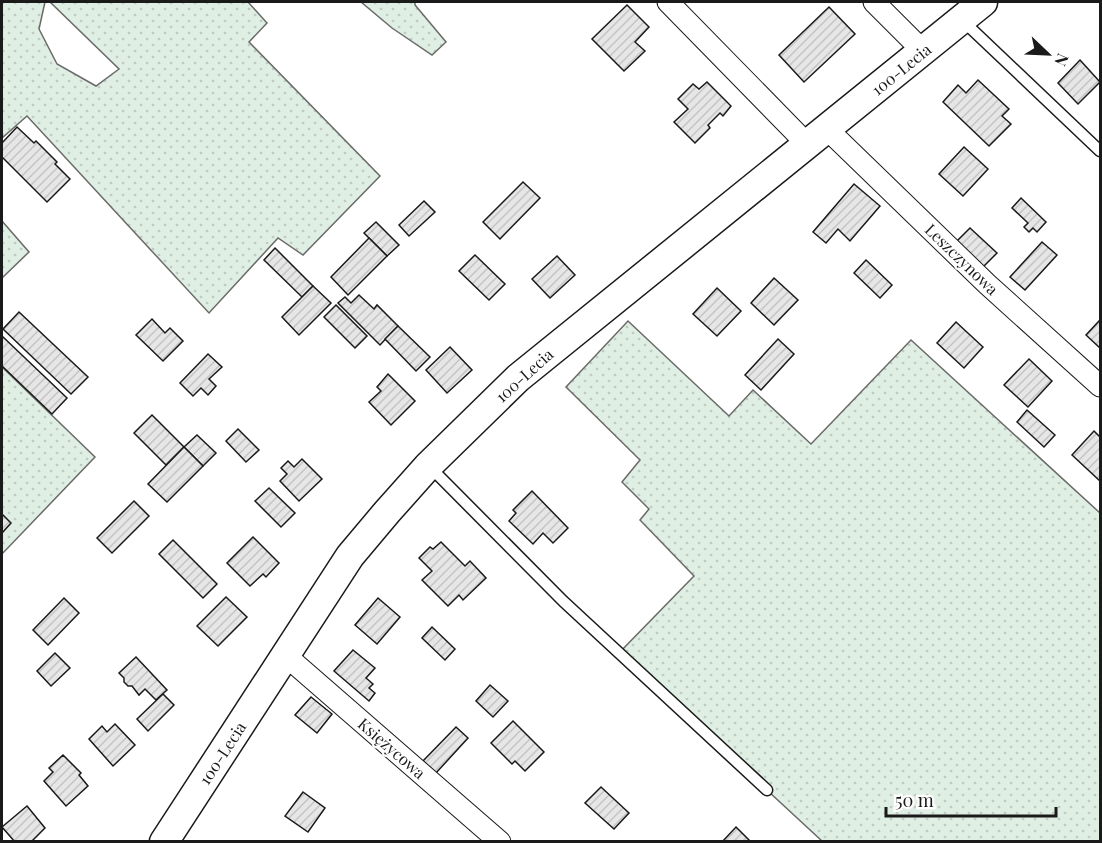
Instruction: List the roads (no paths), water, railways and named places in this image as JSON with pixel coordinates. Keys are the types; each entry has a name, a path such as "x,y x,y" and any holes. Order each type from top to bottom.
{"street":[{"name":"Leszczynowa","path":"668,2 1101,386"},
{"path":"874,2 923,51"},
{"name":"100-Lecia","path":"164,842 350,556 428,466 518,378 983,2"},
{"name":"Księżycowa","path":"285,655 500,842"}],"lane":[{"path":"962,20 1101,151"},
{"path":"428,466 563,601 767,790"}]}
